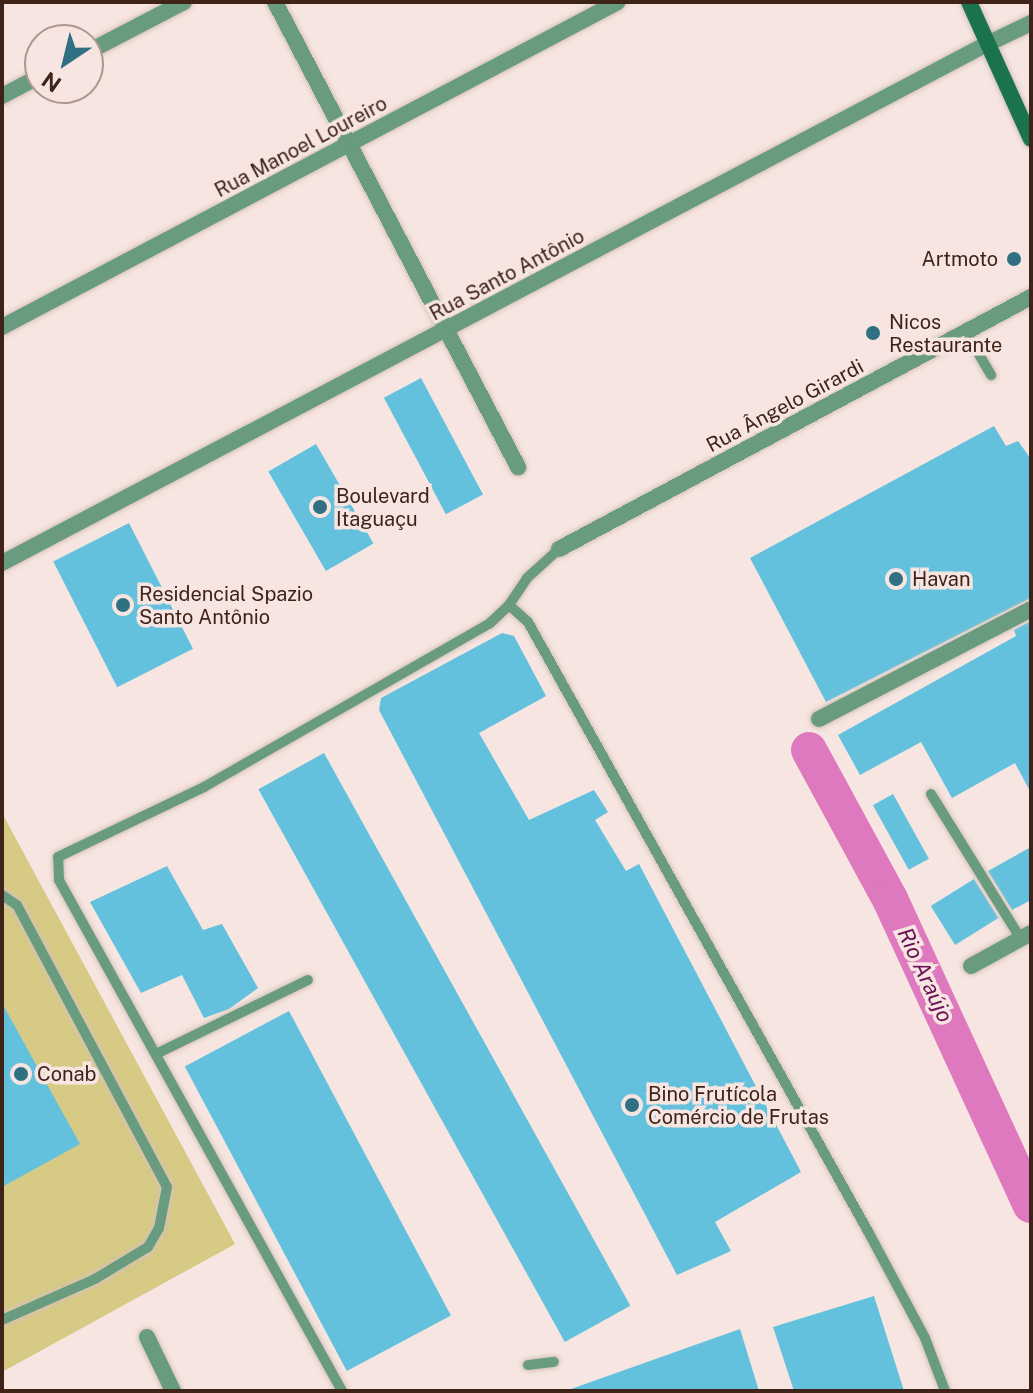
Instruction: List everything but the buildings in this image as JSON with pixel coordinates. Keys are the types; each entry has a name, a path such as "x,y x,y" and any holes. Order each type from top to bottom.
{"main road":[{"path":"969,2 985,45 1031,139"}],"street":[{"path":"104,44 184,2"},
{"path":"275,2 518,467"},
{"name":"Rua Manoel Loureiro","path":"2,327 618,2"},
{"name":"Rua Santo Antônio","path":"2,563 1031,23"},
{"path":"2,96 24,84"},
{"name":"Rua Ângelo Girardi","path":"559,549 1031,297"},
{"path":"819,719 1031,609"},
{"path":"971,966 1026,936"},
{"path":"147,1337 173,1391"}],"lane":[{"path":"966,332 991,375"},
{"path":"342,1391 59,880 58,857 218,779 490,623 509,605 527,578 559,549"},
{"path":"509,605 528,622 870,1235 925,1338 945,1391"},
{"path":"931,794 1026,936"},
{"path":"2,895 17,905 167,1187 159,1228 148,1247 95,1279 2,1320"},
{"path":"156,1054 308,980"},
{"path":"528,1365 554,1362"}],"shaded area":[{"path":"2,813 235,1244 2,1372"}],"waterway":[{"name":"Rio Araújo","path":"809,750 890,899 1031,1205"}],"place":[{"name":"Artmoto","path":"1014,259"},
{"name":"Nicos Restaurante","path":"873,333"},
{"name":"Boulevard Itaguaçu","path":"320,507"},
{"name":"Havan","path":"896,579"},
{"name":"Residencial Spazio Santo Antônio","path":"123,605"},
{"name":"Conab","path":"21,1074"},
{"name":"Bino Frutícola Comércio de Frutas","path":"632,1105"}]}
